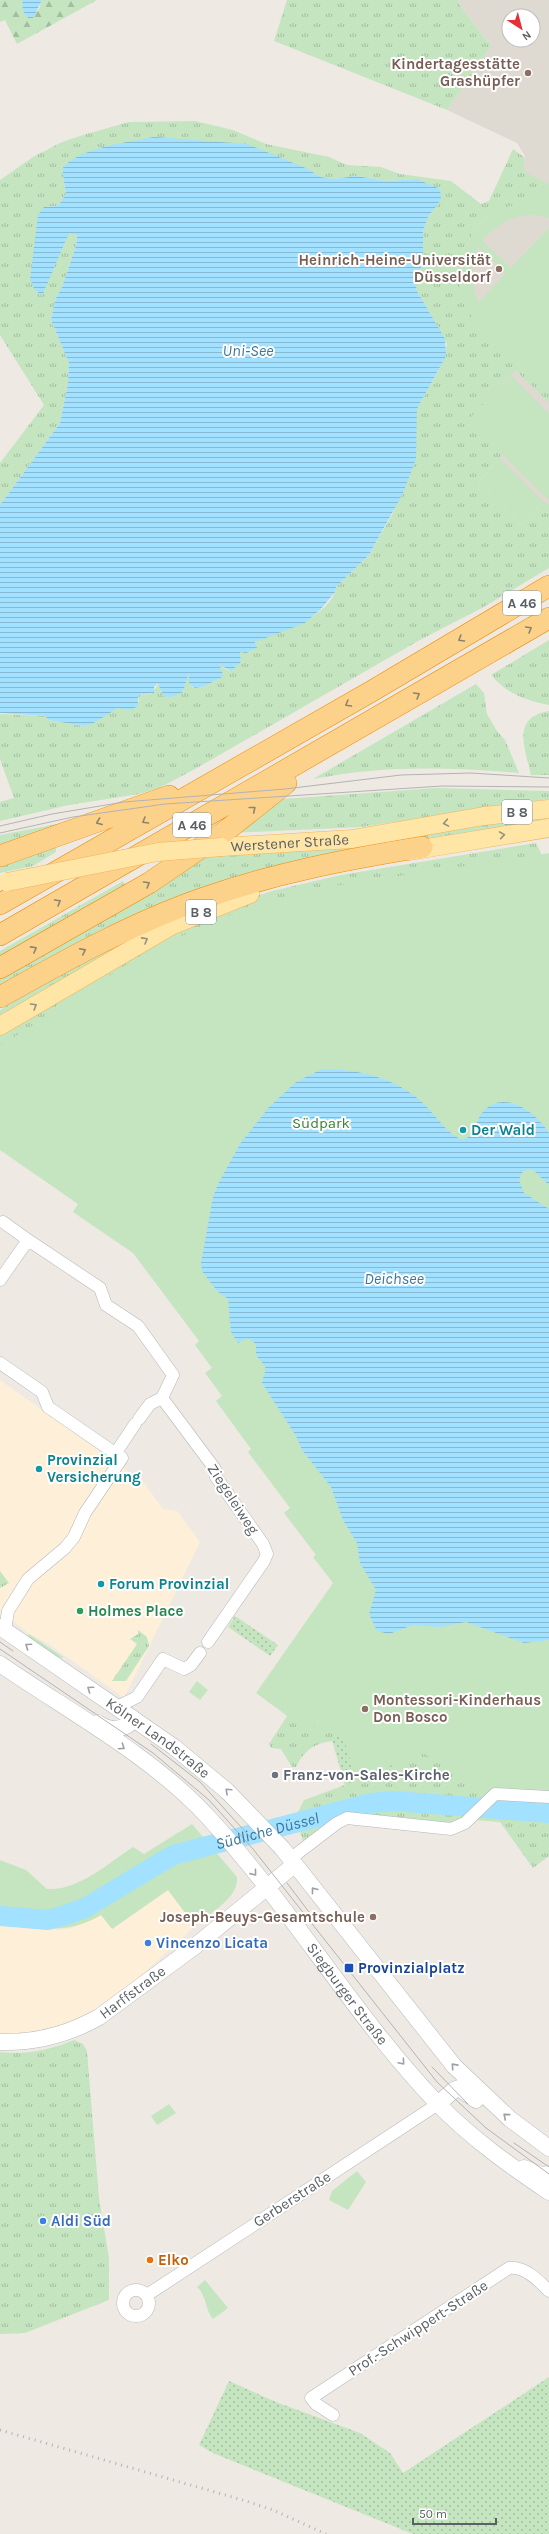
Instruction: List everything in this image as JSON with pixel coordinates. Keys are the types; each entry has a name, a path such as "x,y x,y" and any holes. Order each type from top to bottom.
{"highway":[{"name":"A 46","path":"0,904 215,781 549,586"},
{"name":"A 46","path":"0,935 549,618"},
{"path":"0,968 150,883 227,830 291,779 383,714"},
{"path":"0,856 215,781"},
{"path":"0,997 72,956 135,926 204,898 333,862 422,847"}],"main road":[{"name":"Werstener Straße","path":"2,883 158,852 352,839 484,816 549,809"},
{"name":"B 8","path":"0,1026 142,942 201,912 270,888 422,847 549,828"},
{"name":"Kölner Landstraße","path":"2,1633 117,1707 198,1765 256,1818 292,1862"},
{"name":"Kölner Landstraße","path":"0,1664 79,1716 178,1788 222,1832 266,1888"},
{"path":"79,1716 86,1715 112,1729 128,1725 131,1717"},
{"path":"266,1888 292,1862 436,2045 491,2103 549,2148"},
{"name":"Harffstraße","path":"0,2042 24,2042 52,2036 82,2026 99,2017 200,1943 266,1888"},
{"name":"Siegburger Straße","path":"266,1888 396,2055 438,2104 479,2142 508,2165 549,2192"},
{"path":"438,2104 454,2090 459,2088 479,2102 491,2103"},
{"name":"Siegburger Straße","path":"508,2165 518,2164 537,2174 549,2174"}],"street":[{"path":"2,1633 4,1612 28,1579 66,1548 74,1537 85,1513 137,1422 150,1404 162,1398 173,1375 141,1330 106,1305 100,1288 3,1222"},
{"path":"0,1280 28,1240"},
{"path":"0,1363 42,1392 48,1407 118,1456"},
{"name":"Ziegeleiweg","path":"162,1398 215,1468 216,1477 266,1548 266,1558 208,1642"},
{"path":"131,1717 137,1696 163,1659 182,1668 187,1668 200,1653"},
{"path":"117,1707 137,1696"},
{"path":"292,1862 337,1823 347,1818 451,1829 462,1825 487,1800 499,1793 549,1797"},
{"name":"Gerberstraße","path":"147,2295 438,2104"},
{"name":"Prof.-Schwippert-Straße","path":"333,2415 316,2404 311,2398 509,2268 516,2267 524,2271 549,2291"}],"shaded area":[{"name":"Heinrich-Heine-Universität Düsseldorf","path":"459,0 549,0 549,513 461,423 467,324 448,275 522,167 525,156 517,143 447,110 491,46 458,3"},
{"path":"0,1380 144,1483 163,1509 177,1511 200,1542 124,1698 49,1644 29,1634 5,1614 0,1613"},
{"path":"168,1890 195,1926 120,1995 72,2025 0,2038 0,1920 58,1930 72,1928 101,1915 113,1929"}],"green space":[{"path":"0,0 22,0 22,4 38,11 42,0 97,0 17,44 5,20 0,22"},
{"path":"287,0 459,0 458,3 491,46 447,110 274,41"},
{"path":"195,121 233,130 266,144 329,157 347,165 381,167 400,174 451,181 481,204 489,201 513,149 524,157 524,170 527,173 547,183 528,202 499,209 478,225 463,250 458,278 462,297 474,321 549,394 549,402 515,370 468,421 501,453 500,459 478,482 522,525 544,502 549,504 549,568 482,608 418,641 195,769 159,788 139,794 69,805 0,821 0,802 14,798 0,759 0,714 46,716 49,720 83,726 118,708 139,702 138,695 151,694 159,683 161,692 183,692 189,673 189,684 194,688 205,686 222,677 218,664 229,671 241,662 240,652 255,645 256,641 303,622 325,607 332,598 336,587 369,555 393,513 415,424 417,409 439,369 447,344 417,291 415,282 423,263 423,232 428,217 441,200 417,179 386,181 356,176 334,179 319,177 308,169 62,169 66,194 58,206 44,207 69,232 77,235 76,246 62,287 55,300 51,320 69,363 68,383 60,423 0,505 0,463 44,405 0,335 0,180 33,157 62,142 83,135 129,122"},
{"path":"547,183 549,185 549,218 540,215 530,215 512,219 496,228 482,241 511,268 549,228 549,394 474,321 463,302 458,278 463,250 478,225 499,209 528,202","holes":["478,247 506,273 478,303 471,275"]},
{"path":"511,376 549,414 549,500 467,421"},
{"path":"500,459 544,502 522,525 478,482"},
{"path":"549,640 549,705 532,701 510,692 497,682 491,675"},
{"path":"476,684 484,693 487,714 497,731 505,740 519,773 467,769 416,768 365,771 313,779"},
{"path":"549,711 549,775 531,775 524,745 525,727 529,720 537,714"},
{"path":"436,788 549,791 549,799 361,827 231,833 269,800"},
{"path":"549,816 549,822 163,903 105,928 0,986 0,975 203,855 453,829"},
{"path":"72,821 0,850 0,835"},
{"path":"536,843 541,853 543,865 0,1072 0,1031 87,979 234,903 272,891 341,875"},
{"path":"56,847 56,852 33,866 0,873 0,860"},
{"name":"Südpark","path":"549,853 549,1812 487,1805 479,1788 420,1751 388,1767 355,1774 343,1736 290,1718 256,1693 333,1583 313,1557 316,1555 284,1513 290,1508 248,1452 251,1449 216,1401 222,1396 205,1373 212,1368 195,1345 199,1341 133,1253 73,1212 78,1204 0,1150 0,1046 148,951 245,908 308,890"},
{"path":"123,881 128,890 0,962 0,951"},
{"path":"132,939 0,1019 0,1010 16,1000 81,963"},
{"path":"0,1571 9,1583 0,1588"},
{"path":"235,1616 278,1645 270,1656 228,1627"},
{"path":"138,1630 147,1637 149,1646 126,1681 112,1681 137,1644 130,1639 138,1634"},
{"path":"29,1634 63,1657 49,1654 26,1639"},
{"path":"197,1681 208,1690 200,1700 189,1692"},
{"path":"287,1716 377,1716 507,1779 462,1824 356,1818 305,1846 295,1818 304,1800 345,1785 345,1742 337,1741 322,1743 310,1749 296,1767 292,1767 281,1749 271,1748 269,1744"},
{"path":"343,1736 357,1782 345,1785 331,1737"},
{"path":"496,1797 549,1799 549,1856 533,1868 500,1822 474,1820"},
{"path":"192,1824 237,1877 236,1885 229,1898 195,1926 168,1890 112,1929 101,1915 88,1922 64,1928 27,1926 0,1920 0,1860 26,1870 47,1889 70,1886 93,1875 133,1847 144,1854"},
{"path":"74,2040 83,2044 87,2051 99,2198 109,2258 109,2300 25,2333 0,2334 0,2052 19,2053 38,2051 56,2047"},
{"path":"169,2104 176,2113 157,2125 151,2116"},
{"path":"357,2171 366,2182 348,2210 329,2200 332,2191"},
{"path":"205,2280 228,2308 213,2319 210,2315 203,2295 197,2287"},
{"path":"549,2377 549,2534 413,2534 215,2454 199,2445 229,2381 276,2402 360,2433 390,2453 403,2473"}],"water":[{"path":"22,0 42,0 33,18 28,18 23,11"},
{"name":"Uni-See","path":"154,137 247,144 308,169 320,177 334,179 356,176 386,181 417,179 440,189 441,200 428,217 423,232 423,263 415,282 417,291 445,339 446,356 417,409 416,459 403,493 369,555 336,587 335,592 321,609 305,623 255,642 257,648 246,653 240,652 241,662 231,671 218,664 223,674 222,677 205,686 195,688 189,684 189,673 183,692 171,697 163,696 158,683 154,687 154,693 138,695 138,706 131,710 118,708 92,724 83,726 49,720 45,716 0,713 0,505 60,423 68,383 69,363 51,320 55,300 62,287 76,246 77,235 69,233 42,296 34,289 30,279 38,215 44,207 58,206 66,194 62,169 69,162 79,156 104,147"},
{"name":"Deichsee","path":"322,1069 336,1069 363,1073 389,1081 401,1087 423,1103 453,1135 458,1138 467,1138 473,1132 482,1113 490,1106 500,1102 509,1102 528,1111 536,1117 549,1133 549,1185 532,1169 523,1171 519,1180 524,1193 549,1209 549,1640 524,1643 466,1622 439,1627 413,1625 389,1634 377,1631 369,1614 376,1590 360,1563 357,1543 343,1520 331,1487 302,1450 296,1436 262,1383 265,1368 256,1355 256,1344 248,1338 238,1343 231,1332 228,1299 217,1291 202,1271 201,1263 213,1197 218,1184 240,1144 269,1107 296,1082"}],"waterway":[{"name":"Südliche Düssel","path":"0,1916 48,1920 65,1915 85,1908 173,1855 371,1803 394,1801 549,1813"}],"tram line":[{"path":"0,826 52,814 124,802 285,789 401,775 471,773 549,778"},
{"path":"0,833 73,817 165,804 442,786 549,787"},
{"path":"0,1642 13,1651"},
{"path":"0,1649 153,1753 209,1800 253,1849 437,2082 486,2128 549,2174"},
{"path":"151,1744 200,1782 251,1838"},
{"path":"287,1883 309,1912"},
{"path":"432,2067 468,2104"},
{"path":"514,2143 549,2167"}],"railway":[{"path":"0,2430 246,2501 273,2510 326,2534"}],"place":[{"name":"Kindertagesstätte Grashüpfer","path":"528,73"},
{"name":"Heinrich-Heine-Universität Düsseldorf","path":"499,269"},
{"name":"Der Wald","path":"463,1130"},
{"name":"Provinzial Versicherung","path":"39,1469"},
{"name":"Forum Provinzial","path":"101,1584"},
{"name":"Holmes Place","path":"80,1611"},
{"name":"Montessori-Kinderhaus Don Bosco","path":"365,1709"},
{"name":"Franz-von-Sales-Kirche","path":"275,1775"},
{"name":"Joseph-Beuys-Gesamtschule","path":"373,1917"},
{"name":"Vincenzo Licata","path":"148,1943"},
{"name":"Provinzialplatz","path":"349,1968"},
{"name":"Aldi Süd","path":"43,2221"},
{"name":"Elko","path":"150,2260"}]}
